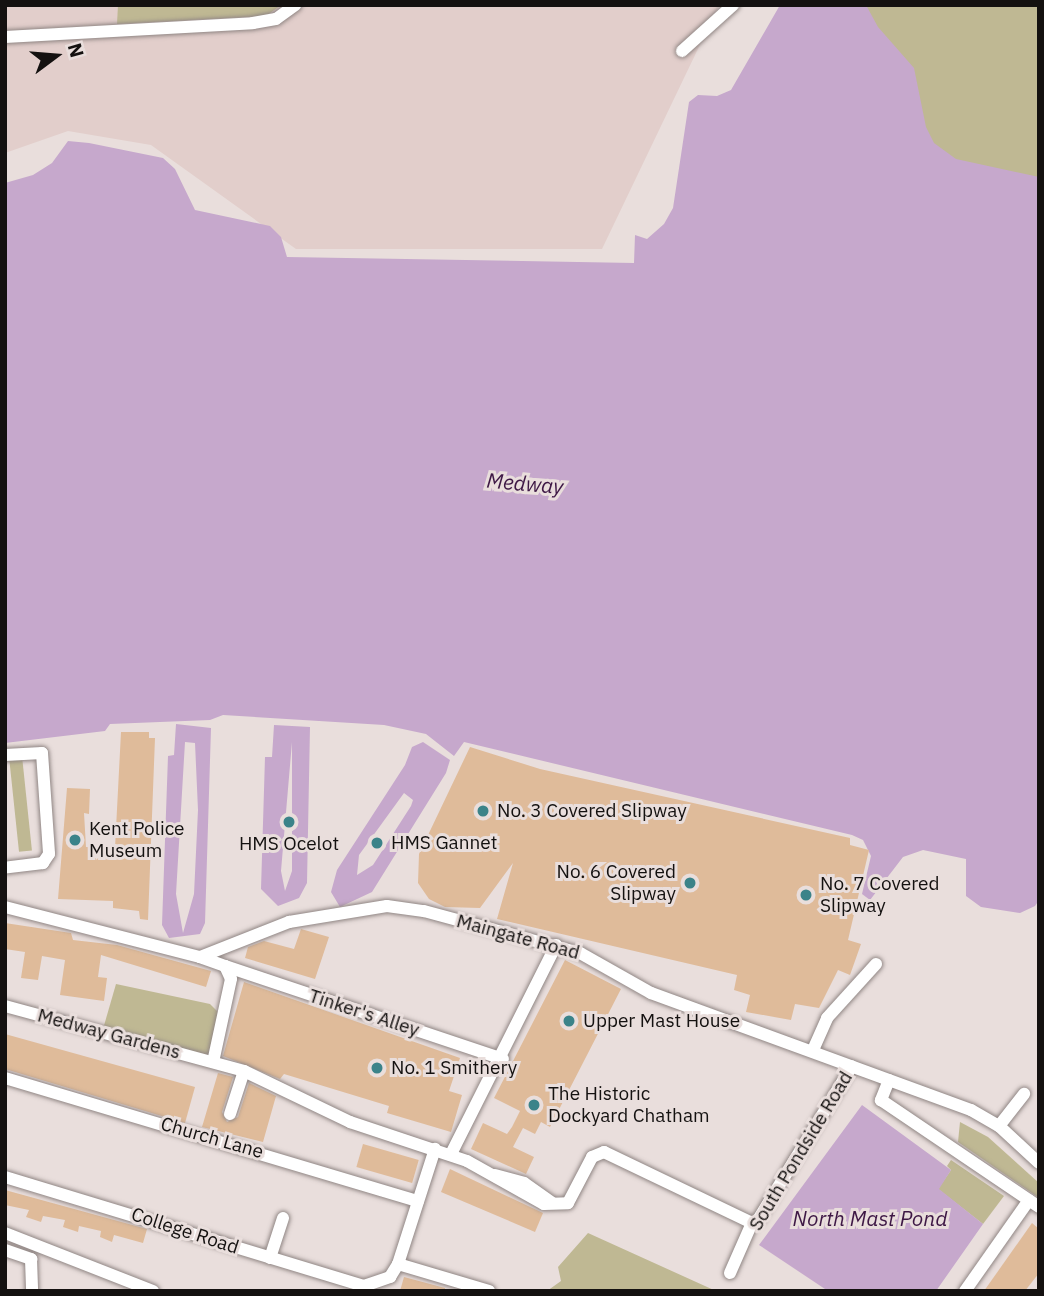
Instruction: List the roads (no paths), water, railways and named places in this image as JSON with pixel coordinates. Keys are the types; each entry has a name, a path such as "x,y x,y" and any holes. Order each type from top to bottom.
{"street":[{"path":"5,37 253,23 276,19 295,5"},
{"path":"682,51 733,5"},
{"path":"5,755 42,753 48,861 5,868"},
{"name":"Maingate Road","path":"200,957 289,922 392,906 556,945 593,958 651,993 971,1110 999,1126 1039,1163"},
{"path":"5,907 200,957"},
{"path":"452,1154 503,1059 556,945"},
{"name":"Tinker's Alley","path":"200,957 503,1059"},
{"path":"813,1050 827,1018 876,964"},
{"path":"214,1062 230,993 231,979 225,967"},
{"name":"Medway Gardens","path":"5,1006 244,1071 350,1122 452,1154 494,1175 529,1199 568,1203 592,1157 604,1152 752,1223"},
{"name":"South Pondside Road","path":"730,1273 752,1223 758,1220 852,1066"},
{"path":"230,1114 244,1071"},
{"name":"Church Lane","path":"5,1077 418,1201"},
{"path":"889,1080 881,1100 1034,1203 965,1291"},
{"path":"999,1126 1024,1094"},
{"path":"363,1288 390,1277 398,1264 435,1149"},
{"name":"College Road","path":"5,1177 363,1288"},
{"path":"270,1258 283,1218"},
{"path":"5,1233 153,1291"},
{"path":"5,1250 31,1259 32,1291"},
{"path":"398,1264 489,1291"}],"water":[{"name":"Medway","path":"780,5 866,5 878,27 914,68 926,127 934,143 956,159 1039,177 1039,900 1035,906 1020,913 981,907 966,896 966,859 923,850 903,857 870,900 862,894 871,856 863,840 852,835 464,742 454,756 426,734 384,725 223,715 210,720 110,724 105,731 5,743 5,183 33,175 52,163 68,141 89,143 163,158 175,169 195,210 270,226 281,237 287,257 634,263 635,235 647,239 664,224 673,208 689,102 698,95 717,96 731,90"},
{"path":"176,724 211,728 205,923 200,934 169,938 162,925 168,756 174,755","holes":["185,742 195,743 198,810 194,894 183,933 176,894"]},
{"path":"274,725 310,727 307,883 299,898 278,906 261,889 265,757 272,757","holes":["292,742 292,871 285,891 281,871"]},
{"path":"423,742 450,760 446,773 372,892 340,907 331,892 337,870 405,765 412,747","holes":["404,793 413,800 373,865 357,875 359,855"]},
{"name":"North Mast Pond","path":"862,1105 951,1170 939,1189 983,1224 936,1291 828,1291 759,1245"}],"place":[{"name":"No. 3 Covered Slipway","path":"483,811"},
{"name":"HMS Ocelot","path":"289,822"},
{"name":"Kent Police Museum","path":"75,840"},
{"name":"HMS Gannet","path":"377,843"},
{"name":"No. 6 Covered Slipway","path":"690,883"},
{"name":"No. 7 Covered Slipway","path":"806,895"},
{"name":"Upper Mast House","path":"569,1021"},
{"name":"No. 1 Smithery","path":"377,1068"},
{"name":"The Historic Dockyard Chatham","path":"534,1105"}]}
